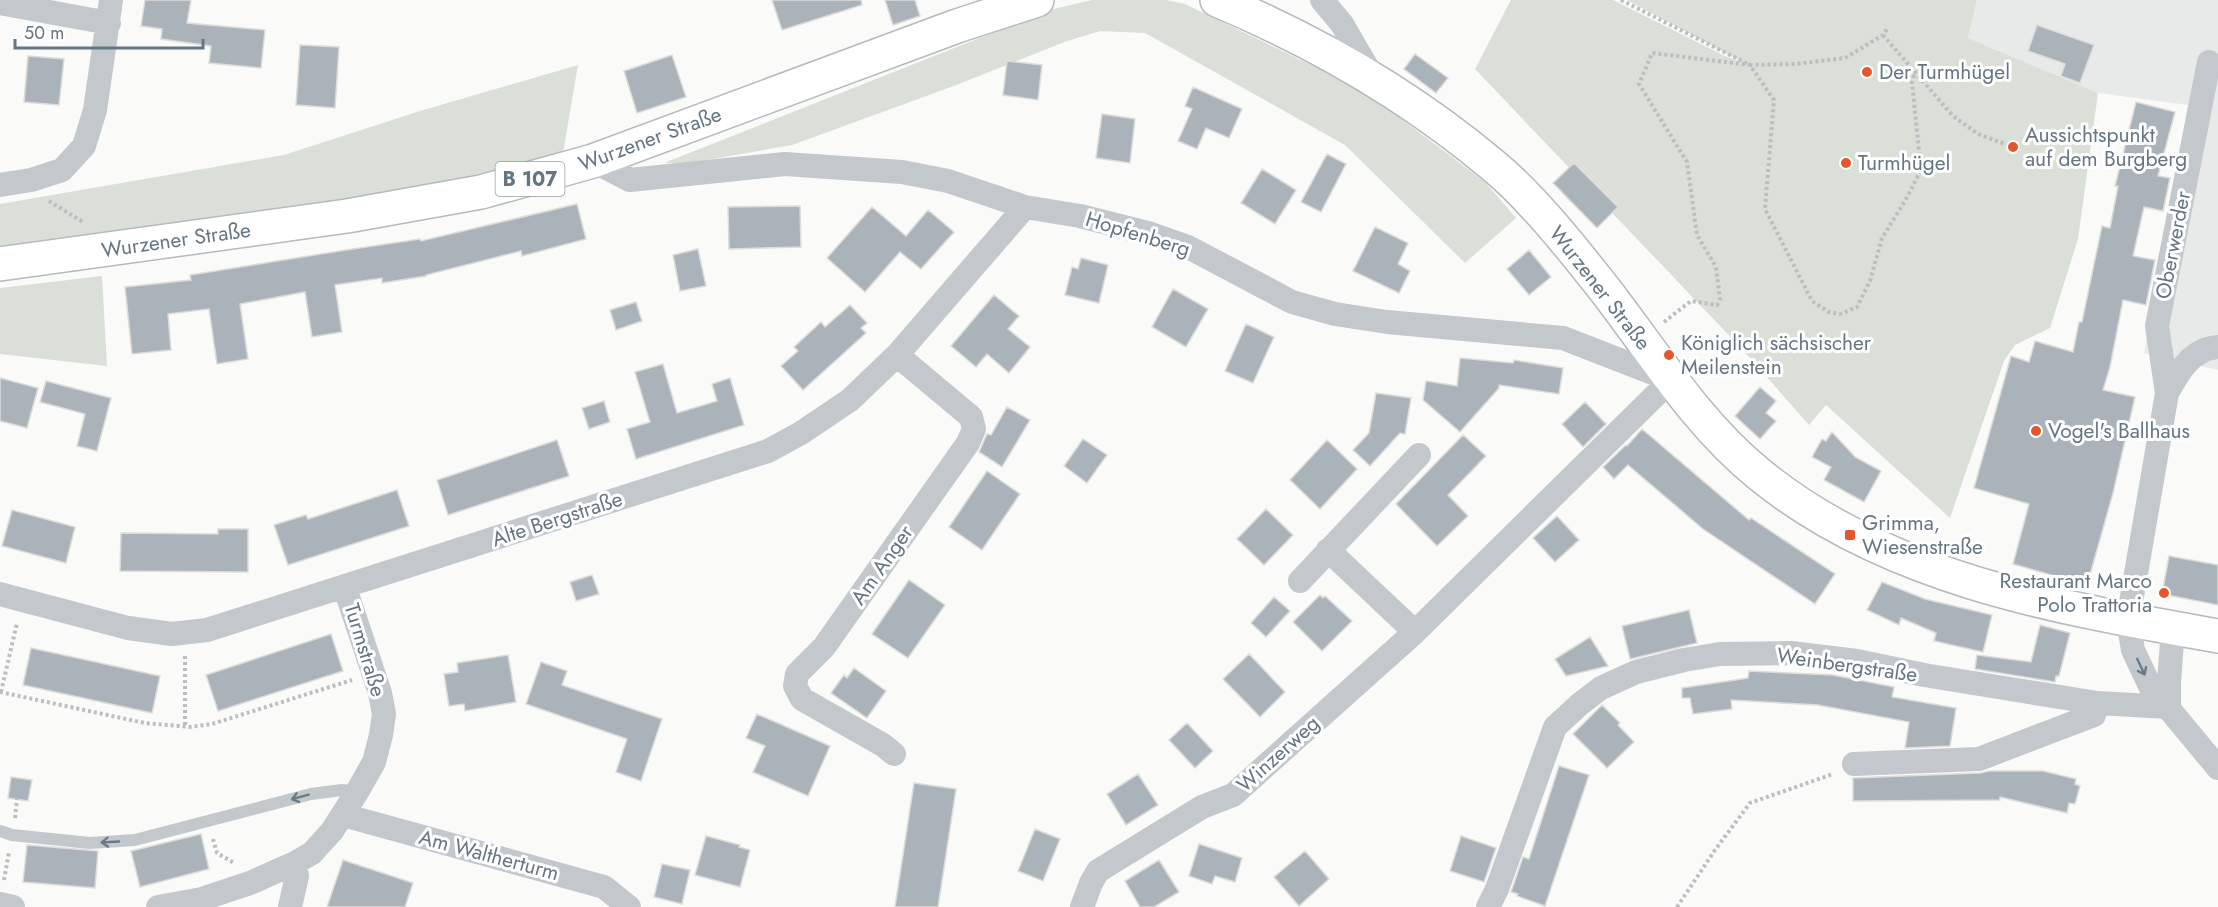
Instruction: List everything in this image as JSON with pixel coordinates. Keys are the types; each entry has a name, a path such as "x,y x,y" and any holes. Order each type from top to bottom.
{"main road":[{"name":"Wurzener Straße","path":"0,264 358,214 481,192 593,161 957,26 1037,0"},
{"name":"Wurzener Straße","path":"1217,0 1286,32 1404,97 1497,169 1558,233 1603,288 1671,380 1720,439 1759,474 1795,500 1850,534 1912,561 1966,579 2057,604 2128,620 2218,636"}],"street":[{"path":"1322,0 1342,24 1374,79"},
{"path":"0,185 31,180 62,170 84,146 95,110 110,11 13,3"},
{"name":"Oberwerder","path":"2209,62 2157,326 2167,393 2128,620 2133,650 2150,686 2218,768"},
{"name":"Hopfenberg","path":"593,161 630,180 785,164 902,172 948,181 1024,207 1080,216 1150,234 1188,247 1292,302 1335,315 1563,338 1671,380"},
{"name":"Alte Bergstraße","path":"11,597 128,628 172,634 207,630 345,588 768,451 801,433 850,400 897,354 1024,207"},
{"name":"Oberwerder","path":"2167,393 2185,363 2207,348 2218,347"},
{"name":"Am Anger","path":"894,754 883,745 802,699 795,686 797,674 824,647 968,443 974,429 971,417 897,354"},
{"name":"Winzerweg","path":"1082,907 1098,871 1202,807 1233,795 1415,632 1671,380"},
{"path":"1300,581 1419,454"},
{"path":"1328,550 1415,632"},
{"name":"Turmstraße","path":"158,907 202,899 242,886 295,864 312,853 332,831 357,792 374,762 384,714 345,588"},
{"path":"2169,707 2173,628"},
{"name":"Weinbergstraße","path":"1488,907 1497,889 1555,727 1601,688 1636,672 1720,654 1791,653 2097,703 2169,707"},
{"path":"1847,768 1979,759 2094,715 2097,703"},
{"name":"Am Waltherturm","path":"343,815 604,887 629,907"},
{"path":"290,907 297,876 295,864"},
{"path":"0,904 13,907"}],"lane":[{"path":"0,831 12,835 90,843 135,840 311,794 342,790 357,792"}],"path":[{"path":"1621,0 1750,65 1774,100 1765,209 1812,301 1829,312 1840,314 1857,307 1870,280 1882,238 1921,170 1912,84 1915,71"},
{"path":"1691,301 1717,305 1720,299 1716,267 1697,235 1688,162 1639,84 1652,53 1750,65 1795,64 1845,58 1883,35 1887,28"},
{"path":"1883,35 1953,116 1978,134 2013,147"},
{"path":"31,180 43,196 100,235 109,249"},
{"path":"11,597 1,692 145,723 185,727 212,724 373,673"},
{"path":"184,633 185,727"},
{"path":"1677,907 1750,803 1847,768"},
{"path":"208,821 217,853 237,864 242,886"}],"shaded area":[{"path":"1092,0 1166,0 1185,4 1363,90 1485,182 1516,218 1465,263 1345,145 1145,33 1100,31 1067,41 951,87 792,145 690,163 664,163 1053,9"},
{"path":"1511,0 1613,0 1725,56 1744,63 1627,0 1977,0 1968,38 2098,93 2078,239 2050,328 2015,345 2004,361 1950,518 1826,405 1809,425 1742,349 1475,69"},
{"path":"1977,0 2218,0 2218,370 2144,353 2188,105 2098,93 1968,38"},
{"path":"578,65 563,153 477,178 345,202 0,249 0,204 284,155 420,111"},
{"path":"102,276 107,366 0,354 0,288"}],"building":[{"path":"145,0 191,0 187,23 265,30 261,68 209,63 211,46 161,39 162,29 141,26"},
{"path":"772,0 861,0 862,5 782,30"},
{"path":"885,0 915,0 920,16 893,25"},
{"path":"2037,25 2094,45 2080,83 2061,76 2065,64 2028,51"},
{"path":"300,45 339,47 335,108 296,105"},
{"path":"1415,54 1448,78 1436,93 1404,69"},
{"path":"672,55 686,97 637,113 624,71"},
{"path":"28,56 64,59 59,105 24,102"},
{"path":"1007,61 1042,65 1038,100 1003,95"},
{"path":"1193,87 1242,109 1229,138 1206,128 1197,149 1178,141 1192,109 1185,106"},
{"path":"2136,102 2175,112 2158,176 2170,178 2163,211 2144,207 2133,256 2155,260 2146,305 2123,300 2110,367 2103,390 2135,397 2113,493 2086,589 2061,582 2062,578 2013,564 2029,504 1974,488 2011,356 2029,362 2035,341 2073,352 2079,322 2082,322 2102,226 2110,228 2118,186 2115,186"},
{"path":"1102,114 1135,119 1130,163 1096,158"},
{"path":"1327,154 1346,164 1321,212 1301,202"},
{"path":"1574,163 1618,207 1597,228 1553,183"},
{"path":"1262,169 1296,190 1275,224 1241,203"},
{"path":"577,204 586,239 522,256 521,251 426,276 382,283 382,278 335,285 342,332 312,337 305,292 240,304 248,359 217,364 209,309 168,314 171,350 132,354 125,287 191,280 190,275 420,239 421,241"},
{"path":"800,206 801,247 729,249 728,207"},
{"path":"872,207 906,236 928,210 954,232 921,269 900,252 865,292 827,258"},
{"path":"1375,227 1408,243 1398,264 1410,271 1399,293 1353,271"},
{"path":"698,249 706,286 680,291 673,255"},
{"path":"1529,250 1551,277 1529,295 1507,269"},
{"path":"1081,258 1108,265 1099,303 1065,295 1072,267 1078,269"},
{"path":"1173,289 1208,309 1186,347 1152,327"},
{"path":"994,295 1019,316 1008,329 1030,347 1009,373 987,354 976,367 951,346"},
{"path":"636,302 642,321 616,330 610,310"},
{"path":"850,305 867,323 861,328 866,333 803,390 781,366 798,351 794,347 821,322 825,327"},
{"path":"1246,324 1274,337 1253,383 1225,371"},
{"path":"1460,358 1513,363 1514,360 1563,368 1559,394 1499,385 1499,388 1460,432 1423,400 1426,381 1457,386"},
{"path":"663,364 677,413 717,401 712,384 730,378 744,425 636,459 627,429 650,422 635,372"},
{"path":"0,378 38,388 27,428 0,421"},
{"path":"46,381 111,398 97,451 77,446 85,414 40,402"},
{"path":"1760,387 1776,401 1766,413 1776,421 1760,439 1735,416"},
{"path":"1376,393 1411,398 1405,434 1400,433 1370,466 1353,450 1369,433"},
{"path":"604,401 610,422 589,429 582,408"},
{"path":"1585,402 1606,424 1583,447 1562,424"},
{"path":"1007,407 1030,420 1002,467 979,452 987,434 991,435"},
{"path":"1642,429 1749,520 1751,518 1835,574 1815,604 1703,529 1628,465 1614,479 1603,467"},
{"path":"1832,432 1855,457 1881,471 1864,502 1824,480 1831,467 1812,457 1822,439 1826,441"},
{"path":"1463,435 1486,456 1448,495 1468,516 1437,546 1396,504"},
{"path":"1083,439 1107,455 1087,483 1064,466"},
{"path":"557,440 569,476 448,515 437,480"},
{"path":"1327,440 1357,469 1320,509 1290,480"},
{"path":"987,471 1020,494 982,550 949,527"},
{"path":"397,490 409,526 288,565 274,525 306,515 308,519"},
{"path":"1266,509 1293,535 1264,565 1237,539"},
{"path":"12,510 75,527 66,563 2,546"},
{"path":"1557,516 1579,540 1555,562 1533,538"},
{"path":"218,529 248,529 248,572 120,571 121,533 218,534"},
{"path":"2169,556 2218,565 2218,605 2162,594"},
{"path":"592,575 599,594 576,601 570,582"},
{"path":"909,580 945,605 908,658 872,634"},
{"path":"1882,582 1925,599 1992,615 1983,652 1934,641 1936,633 1901,618 1899,625 1867,610"},
{"path":"1320,595 1323,598 1325,596 1352,621 1322,651 1293,622"},
{"path":"1274,597 1290,611 1266,637 1251,623"},
{"path":"1689,610 1697,643 1630,659 1622,626"},
{"path":"2040,625 2070,633 2059,676 2056,676 2055,682 1975,669 1977,655 2031,662"},
{"path":"331,634 343,671 218,711 206,675"},
{"path":"1590,637 1608,666 1566,676 1555,659"},
{"path":"31,648 160,676 152,713 23,685"},
{"path":"1249,654 1285,692 1260,717 1223,679"},
{"path":"508,655 516,702 465,711 464,704 449,706 444,674 458,672 457,663"},
{"path":"541,662 567,671 562,685 662,719 641,781 616,772 627,739 526,704"},
{"path":"854,668 886,691 867,718 831,693 844,675 847,678"},
{"path":"1749,671 1833,675 1894,687 1892,697 1956,708 1950,746 1905,748 1909,722 1818,705 1731,700 1732,709 1693,714 1690,698 1682,698 1682,688 1748,678"},
{"path":"1602,705 1620,723 1618,725 1634,742 1607,768 1573,734"},
{"path":"757,714 830,746 808,796 753,772 765,746 746,738"},
{"path":"1187,723 1213,751 1195,768 1169,740"},
{"path":"1559,766 1589,775 1545,906 1511,892 1523,857 1529,859"},
{"path":"1989,771 2043,771 2076,779 2075,784 2080,786 2075,804 2069,803 2067,813 2000,797 2000,800 1853,801 1853,778"},
{"path":"1138,774 1158,805 1126,825 1107,794"},
{"path":"11,777 32,780 28,801 8,798"},
{"path":"914,783 956,789 938,907 895,907"},
{"path":"1035,829 1060,839 1043,881 1018,871"},
{"path":"201,834 209,869 140,887 131,851"},
{"path":"706,836 750,850 740,887 695,875"},
{"path":"1461,836 1496,848 1484,882 1450,871"},
{"path":"1199,844 1242,858 1235,882 1215,876 1212,884 1189,876"},
{"path":"27,845 98,851 95,888 23,882"},
{"path":"1305,851 1329,879 1299,906 1274,877"},
{"path":"343,860 413,883 405,907 327,907"},
{"path":"1159,860 1179,892 1154,907 1140,907 1125,881"},
{"path":"662,864 690,870 682,904 654,897"}],"place":[{"name":"Der Turmhügel","path":"1867,72"},
{"name":"Aussichtspunkt auf dem Burgberg","path":"2013,147"},
{"name":"Turmhügel","path":"1846,163"},
{"name":"Königlich sächsischer Meilenstein","path":"1669,355"},
{"name":"Vogel's Ballhaus","path":"2036,431"},
{"name":"Grimma, Wiesenstraße","path":"1850,535"},
{"name":"Restaurant Marco Polo Trattoria","path":"2164,593"}]}
